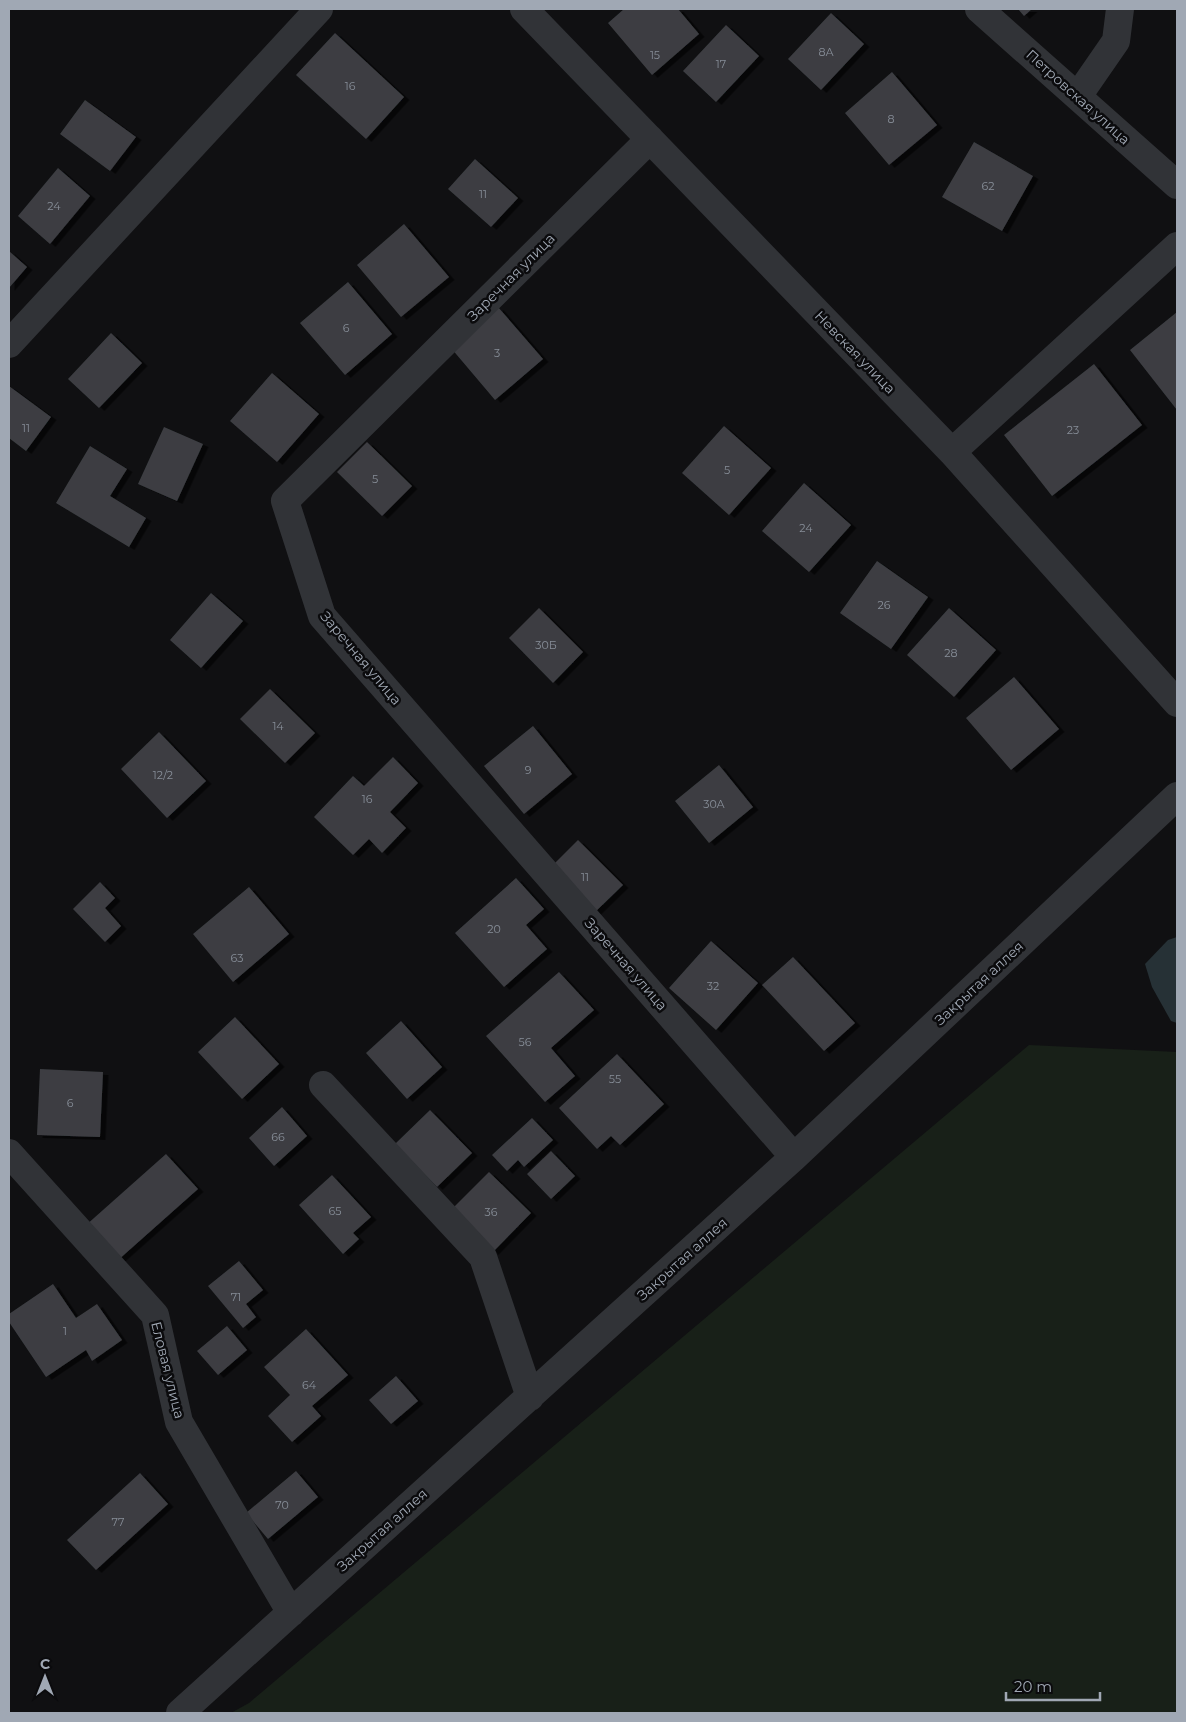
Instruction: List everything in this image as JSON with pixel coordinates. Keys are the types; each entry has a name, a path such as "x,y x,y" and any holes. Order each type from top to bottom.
{"lane":[{"path":"9,344 319,9"},
{"name":"Невская улица","path":"524,9 952,452 1177,703"},
{"name":"Петровская улица","path":"979,9 1177,185"},
{"path":"1078,96 1116,41 1120,9"},
{"name":"Заречная улица","path":"650,139 286,502 322,616 794,1157"},
{"path":"952,452 1177,246"},
{"name":"Закрытая аллея","path":"180,1713 794,1157 1177,796"},
{"path":"323,1086 483,1257 530,1396"},
{"name":"Еловая улица","path":"9,1154 155,1315 180,1422 291,1613"}],"shaded area":[{"path":"1177,937 1177,1023 1171,1021 1152,987 1145,964 1168,940"},
{"path":"1029,1045 1177,1052 1177,1713 231,1713 249,1703"}],"building":[{"path":"624,9 678,9 699,34 652,75 608,23"},
{"path":"1018,9 1032,9 1024,16"},
{"path":"831,13 864,44 821,90 788,59"},
{"path":"726,25 759,56 716,102 683,71"},
{"path":"335,33 404,97 366,139 296,75"},
{"path":"892,72 937,125 889,165 845,113"},
{"path":"85,100 136,137 110,171 60,134"},
{"path":"974,142 1033,176 1002,231 942,197"},
{"path":"475,159 518,198 491,227 448,189"},
{"path":"58,168 90,196 50,244 18,216"},
{"path":"404,224 449,277 401,317 357,265"},
{"path":"9,251 27,267 9,288"},
{"path":"348,282 392,334 345,375 300,323"},
{"path":"498,307 543,359 495,400 451,348"},
{"path":"1177,312 1177,410 1130,350"},
{"path":"111,333 142,363 99,408 68,379"},
{"path":"1094,364 1142,425 1052,496 1004,435"},
{"path":"272,373 319,414 277,462 230,421"},
{"path":"9,386 51,417 26,451 9,438"},
{"path":"724,426 771,468 729,515 682,473"},
{"path":"164,427 203,444 177,501 138,484"},
{"path":"367,442 412,486 382,516 337,472"},
{"path":"90,446 127,469 110,496 146,518 129,547 56,503"},
{"path":"804,483 851,525 809,572 762,531"},
{"path":"877,561 928,597 891,649 840,613"},
{"path":"211,593 243,621 201,668 170,640"},
{"path":"539,608 583,652 553,683 509,638"},
{"path":"949,608 996,650 954,697 907,655"},
{"path":"1014,677 1059,729 1011,770 966,718"},
{"path":"270,689 315,733 285,763 240,719"},
{"path":"533,726 572,774 524,814 484,766"},
{"path":"159,732 206,781 167,818 121,769"},
{"path":"393,757 418,783 390,812 406,828 382,853 369,839 353,855 314,817 353,776 364,786"},
{"path":"719,765 753,807 709,843 675,801"},
{"path":"578,840 623,885 593,914 548,870"},
{"path":"516,878 544,909 526,925 547,949 504,987 455,933"},
{"path":"100,882 115,898 105,908 121,926 105,942 73,909"},
{"path":"249,887 289,934 233,982 193,934"},
{"path":"711,941 758,983 716,1030 669,988"},
{"path":"793,957 855,1023 824,1051 762,985"},
{"path":"559,972 594,1010 551,1048 575,1076 545,1102 486,1036"},
{"path":"235,1017 279,1064 242,1099 198,1052"},
{"path":"401,1021 442,1067 407,1099 366,1053"},
{"path":"617,1054 664,1104 620,1145 611,1136 597,1149 559,1108"},
{"path":"40,1069 103,1072 100,1137 37,1135"},
{"path":"282,1107 307,1136 274,1166 249,1138"},
{"path":"430,1110 472,1153 437,1187 395,1144"},
{"path":"532,1118 553,1140 524,1167 518,1160 507,1171 492,1155"},
{"path":"551,1151 575,1176 551,1199 527,1174"},
{"path":"166,1154 198,1189 117,1261 85,1226"},
{"path":"489,1172 531,1213 493,1252 451,1210"},
{"path":"332,1175 371,1217 353,1233 359,1239 343,1254 299,1205"},
{"path":"239,1261 263,1290 246,1304 256,1317 243,1328 208,1286"},
{"path":"53,1284 76,1318 97,1304 122,1340 92,1361 86,1350 46,1377 9,1322 9,1314"},
{"path":"227,1326 247,1350 218,1375 197,1351"},
{"path":"306,1329 348,1375 312,1406 321,1416 292,1442 268,1416 290,1395 264,1367"},
{"path":"396,1376 418,1401 391,1424 369,1400"},
{"path":"296,1471 318,1497 268,1539 246,1513"},
{"path":"140,1473 168,1504 96,1570 67,1540"}]}
